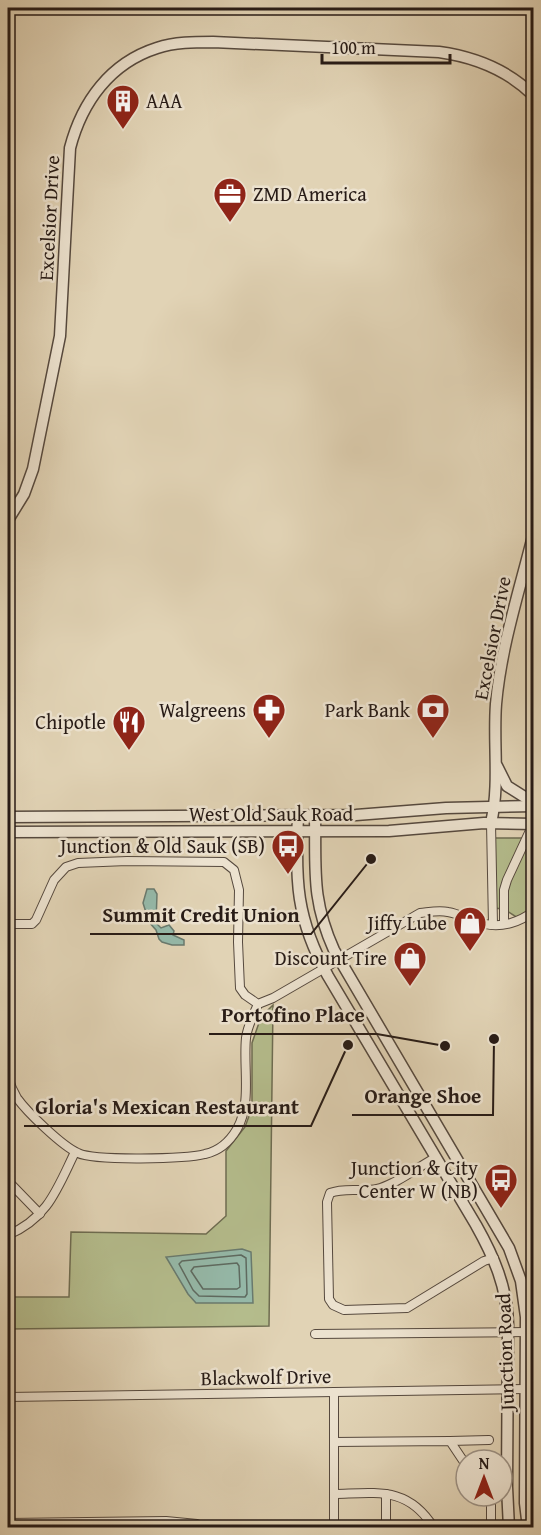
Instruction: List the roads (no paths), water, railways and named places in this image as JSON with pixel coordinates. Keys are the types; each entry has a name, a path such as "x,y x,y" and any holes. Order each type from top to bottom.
{"street":[{"name":"Excelsior Drive","path":"8,520 24,494 31,475 60,336 70,148 84,108 92,95 116,70 158,47 184,42 440,52 484,63 511,77 532,92"},
{"name":"Excelsior Drive","path":"491,824 495,806 496,705 502,658 534,532"},
{"path":"496,763 507,786 534,805"},
{"name":"West Old Sauk Road","path":"8,817 315,816 534,805"},
{"name":"Junction Road","path":"298,816 296,866 299,903 310,940 324,968 494,1258 507,1302 509,1527"},
{"name":"Junction Road","path":"315,816 316,897 325,931 339,959 509,1248 521,1281 526,1332 525,1503 528,1527"},
{"path":"8,817 8,948"},
{"path":"491,824 493,925"},
{"path":"504,924 504,890 533,824"},
{"name":"West Old Sauk Road","path":"8,832 389,831 438,825 533,824"},
{"path":"8,924 32,924 36,921 54,880 66,867 78,863 224,862 234,870 239,890 240,988 245,995 258,1004"},
{"path":"8,1077 18,1098 52,1133 75,1152 96,1158 207,1154 222,1147 237,1129 244,1110 246,1038 258,1004 273,998 420,913 450,912 493,925 521,920 534,911"},
{"path":"8,1235 20,1230 51,1202 75,1152"},
{"path":"435,1158 385,1186 375,1189 338,1190 330,1193 327,1202 329,1299 338,1308 407,1308 484,1261 494,1258"},
{"path":"8,1181 40,1214"},
{"path":"315,1334 526,1332"},
{"name":"Blackwolf Drive","path":"8,1398 525,1389"},
{"path":"334,1393 334,1527"},
{"path":"334,1442 489,1440"},
{"path":"450,1441 455,1448"},
{"path":"334,1494 386,1494 404,1498 417,1506 434,1527"},
{"path":"386,1494 386,1527"},
{"path":"491,1508 491,1527"},
{"path":"8,1523 166,1521 206,1527"}],"water":[{"path":"147,889 154,889 157,894 156,923 161,928 169,925 174,931 173,935 184,940 184,945 172,945 159,939 156,930 149,922 143,903"},
{"path":"242,1249 251,1252 253,1303 196,1303 166,1257"}],"place":[{"name":"AAA","path":"123,130"},
{"name":"ZMD America","path":"230,223"},
{"name":"Walgreens","path":"269,739"},
{"name":"Park Bank","path":"433,739"},
{"name":"Chipotle","path":"129,751"},
{"name":"Summit Credit Union","path":"371,859"},
{"name":"Junction & Old Sauk (SB)","path":"288,875"},
{"name":"Jiffy Lube","path":"470,952"},
{"name":"Discount Tire","path":"410,987"},
{"name":"Orange Shoe","path":"494,1039"},
{"name":"Gloria's Mexican Restaurant","path":"348,1045"},
{"name":"Portofino Place","path":"445,1046"},
{"name":"Junction & City Center W (NB)","path":"501,1209"}]}
